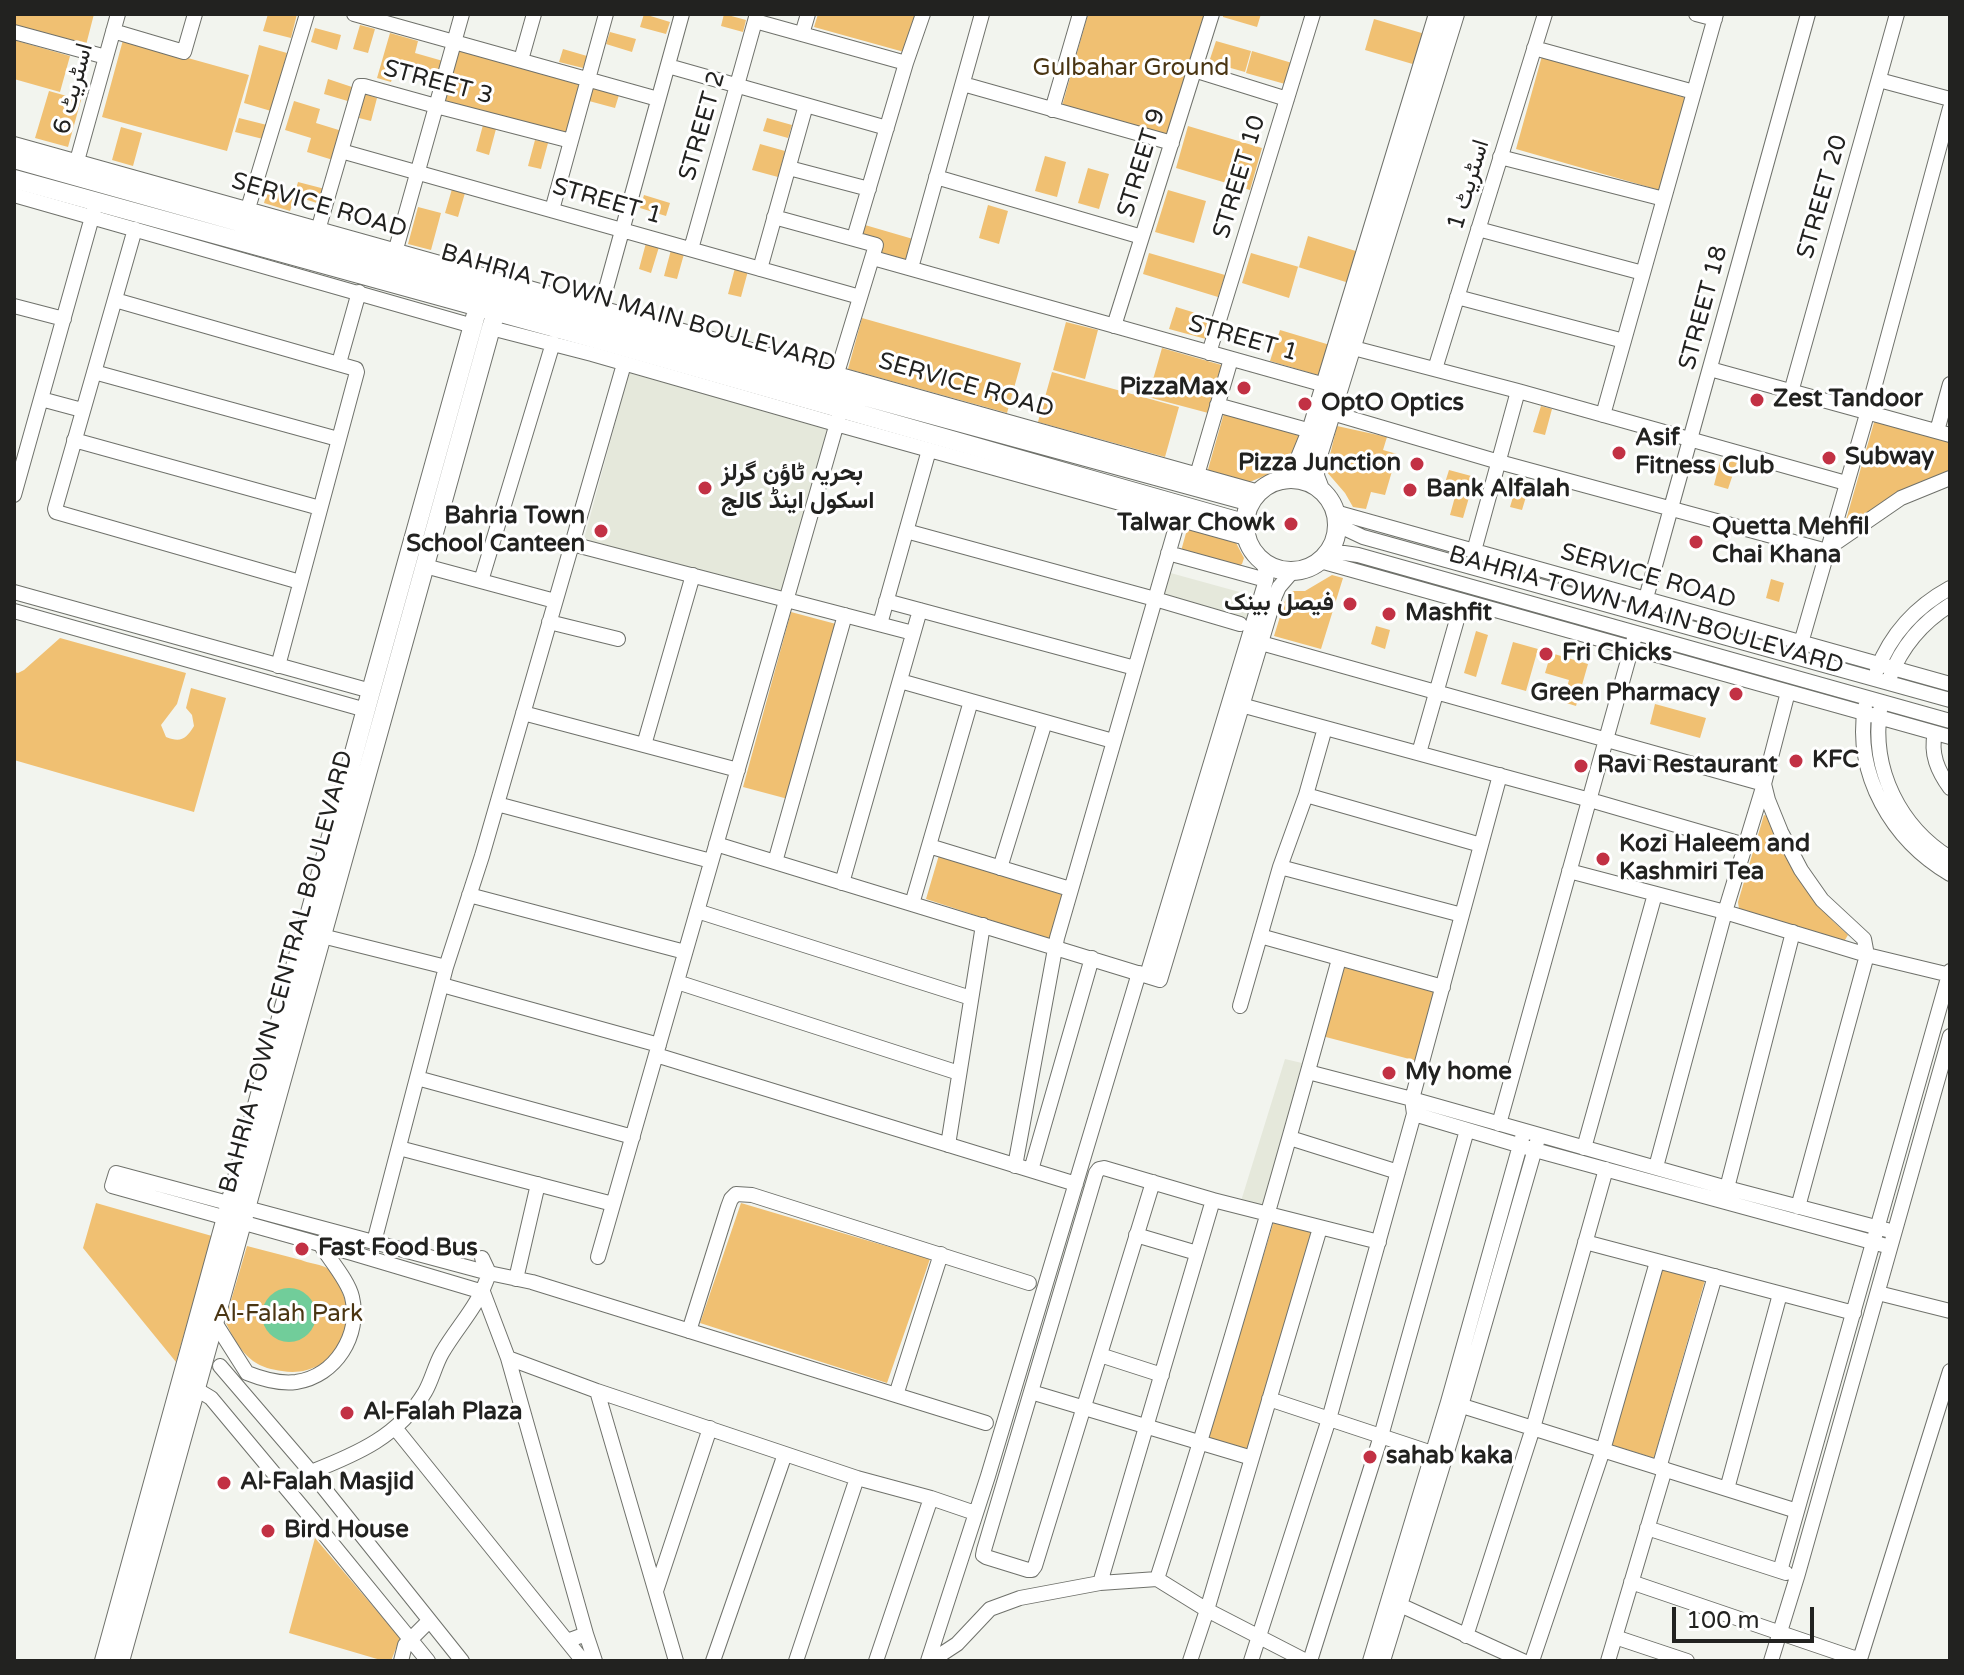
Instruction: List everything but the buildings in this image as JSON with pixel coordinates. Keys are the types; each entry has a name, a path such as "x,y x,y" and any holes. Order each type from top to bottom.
{"main road":[{"path":"1438,14 1344,345 1332,413 1315,468 1320,489 1336,516 1335,537 1324,557 1311,567 1292,572 1265,571 1255,556 1245,530 1255,497 1266,486 1283,480 1295,470 1325,385 1344,345 1455,14"},
{"name":"BAHRIA TOWN MAIN BOULEVARD","path":"14,159 74,169 393,257 493,311"},
{"name":"BAHRIA TOWN MAIN BOULEVARD","path":"14,179 95,209 493,311 597,323 840,394 1245,530"},
{"path":"459,377 463,375 479,323 493,311"},
{"name":"BAHRIA TOWN CENTRAL BOULEVARD","path":"120,1661 196,1389 212,1363 214,1321 236,1213 368,700 459,377 493,311"},
{"name":"BAHRIA TOWN CENTRAL BOULEVARD","path":"104,1661 236,1213 322,936 493,311"},
{"name":"BAHRIA TOWN MAIN BOULEVARD","path":"840,394 1255,497"},
{"path":"1283,480 1302,481 1320,489"}],"street":[{"name":"اسٹریٹ 6","path":"74,169 118,14"},
{"path":"113,31 184,52 195,14"},
{"path":"246,216 307,14"},
{"path":"354,14 388,19 658,99"},
{"path":"393,257 462,14"},
{"path":"521,60 534,14"},
{"path":"552,210 606,14"},
{"path":"597,323 682,14"},
{"path":"802,34 808,14"},
{"path":"854,238 923,14"},
{"path":"911,268 982,14"},
{"path":"1052,110 1080,14"},
{"name":"STREET 9","path":"1114,326 1212,14"},
{"name":"STREET 10","path":"1209,353 1313,14"},
{"name":"اسٹریٹ 1","path":"1435,369 1545,14"},
{"path":"1603,415 1716,17 1696,14"},
{"name":"STREET 18","path":"1644,606 1808,14"},
{"name":"STREET 20","path":"1791,392 1897,14"},
{"path":"756,18 906,63"},
{"name":"STREET 2","path":"691,249 756,18"},
{"path":"14,32 106,57"},
{"path":"1534,48 1694,92"},
{"path":"668,66 887,128"},
{"path":"1194,70 1287,99"},
{"path":"1879,80 1950,99"},
{"path":"963,84 1172,143"},
{"name":"STREET 3","path":"316,236 360,86 571,141"},
{"path":"760,269 806,105"},
{"path":"1801,643 1950,108"},
{"path":"14,144 74,169"},
{"name":"STREET 1","path":"341,151 860,297"},
{"path":"1500,157 1664,199"},
{"path":"789,168 869,189"},
{"path":"936,177 1142,237"},
{"path":"14,195 95,209 135,229 359,292 493,311 553,343 624,364 840,394 929,450 1178,520 1245,530"},
{"path":"15,490 95,209"},
{"path":"598,1257 785,599 840,394 860,297 876,245 774,217"},
{"path":"135,229 55,509 58,514 300,582"},
{"path":"1478,229 1643,273"},
{"name":"SERVICE ROAD","path":"393,257 597,323 840,394 1197,475 1255,497"},
{"name":"STREET 1","path":"873,258 1325,385"},
{"path":"339,363 359,292"},
{"path":"1457,297 1624,341"},
{"path":"115,300 356,369 278,666"},
{"path":"14,306 64,319"},
{"path":"481,581 553,343"},
{"path":"1344,345 1846,483"},
{"path":"1197,475 1231,359"},
{"path":"374,1242 446,967 497,804 624,364"},
{"path":"1710,369 1944,433 1950,384"},
{"path":"94,372 338,439"},
{"path":"1474,551 1518,391"},
{"path":"41,399 82,410"},
{"path":"1217,405 1311,431"},
{"path":"1332,413 1499,462 1828,547 1901,498 1950,478"},
{"path":"74,440 320,508"},
{"path":"880,624 929,450"},
{"name":"SERVICE ROAD","path":"1336,516 1474,551 1644,606 1801,643 1883,673 1950,683"},
{"name":"BAHRIA TOWN MAIN BOULEVARD","path":"1336,516 1346,529 1363,537 1644,606 1883,673 1950,700"},
{"path":"1015,1166 1055,947 1178,520"},
{"path":"906,531 1240,624"},
{"path":"572,544 913,633"},
{"path":"1168,553 1265,571 1236,703"},
{"name":"BAHRIA TOWN MAIN BOULEVARD","path":"1324,557 1344,553 1358,555 1634,641 1873,707 1950,721"},
{"path":"1324,557 1462,602 1634,641 1788,692 1873,707 1943,735 1933,751 1950,788"},
{"path":"425,566 555,601"},
{"path":"930,1661 1076,1184 1148,976 1236,703 1261,643 1279,587 1292,572"},
{"path":"644,745 693,575"},
{"path":"1883,673 1889,644 1910,618 1950,588"},
{"path":"14,592 278,666 368,700"},
{"path":"886,601 1135,668"},
{"path":"1419,753 1462,602"},
{"path":"1883,673 1918,631 1950,605"},
{"path":"842,883 920,610"},
{"path":"14,611 368,700"},
{"path":"775,862 845,615"},
{"path":"549,622 618,639"},
{"path":"1499,1124 1634,641"},
{"path":"1261,643 1764,784"},
{"path":"900,681 1113,741"},
{"path":"1656,1167 1788,692"},
{"path":"912,904 971,701"},
{"path":"1236,703 1745,845"},
{"path":"1873,707 1886,781 1897,805 1922,837 1950,858"},
{"path":"1873,707 1865,753 1871,780 1882,805 1906,839 1926,858 1950,874"},
{"path":"523,713 738,770"},
{"path":"1000,868 1045,722"},
{"path":"1240,1006 1325,728"},
{"path":"1251,1661 1329,1419 1379,1242 1500,775"},
{"path":"1764,784 1781,832 1801,870 1822,900 1864,939 1867,955 1798,1207"},
{"path":"1306,795 1481,845"},
{"path":"497,804 711,861"},
{"path":"716,844 1148,976"},
{"path":"929,846 1070,889"},
{"path":"1280,867 1462,915"},
{"path":"1569,871 1725,912 1867,955 1950,974 1780,1571"},
{"path":"1584,1148 1655,894"},
{"path":"469,895 685,952"},
{"path":"697,911 971,998"},
{"path":"948,1145 983,925"},
{"path":"1727,1188 1793,932"},
{"path":"322,936 446,967"},
{"path":"1260,936 1443,987"},
{"path":"1031,1170 1092,958"},
{"path":"1157,1579 1201,1443 1339,959"},
{"path":"677,982 959,1073"},
{"path":"442,985 1076,1184"},
{"path":"1771,1661 1950,1036"},
{"path":"1308,1072 1413,1106 1467,1130 1522,1138 1606,1169 1893,1240"},
{"path":"417,1078 633,1137"},
{"path":"1413,1106 1499,1124 1522,1138"},
{"path":"930,1661 957,1644 990,1609 1020,1598 1100,1583 1157,1579 1207,1610 1308,1661 1381,1436 1467,1130"},
{"path":"1290,1138 1398,1172"},
{"path":"1383,1661 1400,1605 1405,1566 1432,1453 1454,1404 1522,1138"},
{"path":"1537,1142 1584,1148 1656,1167 1798,1207 1876,1235"},
{"path":"1370,1661 1405,1566 1537,1142"},
{"path":"399,1148 613,1204"},
{"path":"1153,1182 1035,1566 1028,1570 986,1557 983,1555 1099,1169 1104,1168 1153,1182 1213,1200 1379,1242"},
{"path":"1466,1636 1533,1428 1606,1169"},
{"path":"483,1292 320,1244 236,1213 116,1173 112,1186 236,1213 374,1242 532,1282 986,1423"},
{"path":"516,1279 538,1184"},
{"path":"689,1331 728,1207 736,1194 752,1195 1029,1283"},
{"path":"1100,1583 1213,1200"},
{"path":"1190,1661 1320,1228"},
{"path":"1136,1235 1197,1253"},
{"path":"1585,1242 1854,1313"},
{"path":"212,1363 281,1383 299,1382 331,1366 343,1352 350,1336 354,1319 353,1301 349,1286 320,1244"},
{"path":"342,1276 352,1253"},
{"path":"896,1395 941,1254"},
{"path":"311,1472 367,1448 396,1429 424,1393 441,1354 483,1292 489,1273 482,1258"},
{"path":"1532,1661 1603,1450 1657,1262"},
{"path":"1608,1661 1715,1276"},
{"path":"483,1292 508,1358 595,1661"},
{"path":"1878,1293 1950,1311"},
{"path":"1727,1489 1780,1294"},
{"path":"214,1321 247,1373"},
{"path":"1100,1355 1162,1375"},
{"path":"508,1358 857,1478 975,1513"},
{"path":"212,1363 311,1472 462,1661"},
{"path":"1631,1582 1854,1658 1861,1656 1950,1371"},
{"path":"196,1389 211,1398 428,1661"},
{"path":"597,1391 676,1661"},
{"path":"1031,1392 1252,1458"},
{"path":"1269,1399 1432,1453"},
{"path":"1454,1404 1797,1511"},
{"path":"656,1591 710,1428"},
{"path":"396,1429 583,1661"},
{"path":"713,1661 785,1454"},
{"path":"796,1661 857,1478"},
{"path":"876,1661 931,1498"},
{"path":"1647,1528 1797,1577"},
{"path":"1400,1605 1466,1636 1488,1654 1523,1661"},
{"path":"401,1661 405,1645 429,1621"},
{"path":"567,1641 586,1634"},
{"path":"1615,1637 1687,1661"}],"shaded area":[{"name":"بحریہ ٹاؤن گرلز اسکول اینڈ کالج","path":"630,368 830,427 782,593 584,539"},
{"path":"1167,572 1254,596 1247,623 1161,597"},
{"path":"1285,1059 1302,1063 1263,1207 1241,1201"},
{"path":"289,1288 308,1296 316,1315 308,1334 289,1342 270,1334 262,1315 270,1296"}],"green space":[{"path":"14,14 94,14 86,45 14,25"},
{"path":"268,14 297,14 291,38 263,31"},
{"path":"644,14 670,22 666,34 640,27"},
{"path":"724,14 746,20 743,32 721,26"},
{"path":"818,14 915,14 904,52 814,27"},
{"name":"Gulbahar Ground","path":"1088,14 1205,14 1170,137 1062,106"},
{"path":"1223,14 1261,14 1257,27 1223,17"},
{"path":"1374,19 1425,34 1416,65 1365,50"},
{"path":"360,25 375,29 368,53 353,49"},
{"path":"315,28 341,35 337,50 311,42"},
{"path":"610,32 636,39 632,52 606,44"},
{"path":"390,33 418,41 415,53 443,61 439,75 397,62 391,82 377,78"},
{"path":"14,40 70,56 60,92 14,79"},
{"path":"123,40 249,75 227,151 102,117"},
{"path":"1216,41 1251,51 1245,72 1209,62"},
{"path":"259,45 287,53 271,111 244,103"},
{"path":"460,47 581,82 566,137 443,104"},
{"path":"563,49 587,56 583,68 559,62"},
{"path":"1252,51 1292,63 1285,84 1246,73"},
{"path":"1542,56 1686,98 1659,190 1516,149"},
{"path":"328,79 355,88 351,102 324,94"},
{"path":"592,88 619,95 615,108 589,101"},
{"path":"49,91 81,100 68,147 35,138"},
{"path":"365,94 377,98 371,121 359,118"},
{"path":"294,101 320,109 316,123 342,131 333,160 307,152 311,138 285,130"},
{"path":"239,118 267,125 263,139 235,132"},
{"path":"767,118 792,125 788,138 763,131"},
{"path":"483,125 496,129 489,155 476,151"},
{"path":"1188,126 1262,148 1250,190 1176,168"},
{"path":"121,127 142,133 133,166 112,160"},
{"path":"535,140 548,143 541,169 528,166"},
{"path":"760,144 785,151 778,177 752,170"},
{"path":"1045,156 1066,162 1057,197 1035,191"},
{"path":"1088,168 1109,174 1099,209 1078,203"},
{"path":"298,182 325,189 320,204 295,196 290,211 264,203 268,189 294,196"},
{"path":"452,189 465,193 458,217 445,213"},
{"path":"1168,190 1206,201 1194,243 1155,232"},
{"path":"644,195 670,203 666,216 640,208"},
{"path":"988,205 1008,211 999,244 979,238"},
{"path":"418,207 441,213 431,250 408,244"},
{"path":"865,225 913,239 906,261 879,253 861,237"},
{"path":"1308,236 1359,252 1349,283 1298,267 1289,298 1242,283 1251,253 1299,267"},
{"path":"646,243 659,247 651,273 639,269"},
{"path":"671,250 684,254 677,279 664,276"},
{"path":"1149,253 1225,275 1218,297 1143,274"},
{"path":"735,268 748,271 741,297 728,294"},
{"path":"1176,307 1212,318 1206,339 1169,329"},
{"path":"862,318 1021,363 1007,413 848,369"},
{"path":"1066,322 1098,330 1085,379 1053,370"},
{"path":"1280,330 1330,345 1321,376 1270,361"},
{"path":"1162,348 1225,366 1212,414 1148,397"},
{"path":"1052,372 1179,407 1165,457 1038,422"},
{"path":"1541,406 1552,409 1545,435 1533,432"},
{"path":"1224,413 1300,434 1290,465 1245,484 1207,473"},
{"path":"1875,419 1950,442 1950,472 1903,490 1851,524 1846,520"},
{"path":"1337,426 1387,437 1383,450 1397,454 1385,495 1371,492 1366,509 1353,507 1326,471"},
{"path":"1721,458 1737,462 1728,489 1714,485"},
{"path":"1449,470 1475,477 1463,518 1450,515 1456,493 1443,489"},
{"path":"1516,487 1528,490 1522,510 1510,507"},
{"path":"1188,526 1234,539 1244,558 1242,564 1239,566 1181,551"},
{"path":"1332,575 1343,578 1321,649 1274,636 1288,591 1305,591"},
{"path":"1771,579 1784,583 1779,602 1766,598"},
{"path":"791,612 836,624 788,799 743,787"},
{"path":"1376,626 1390,630 1385,649 1371,644"},
{"path":"1476,631 1488,635 1476,677 1464,673"},
{"path":"60,638 186,673 177,704 161,725 166,737 183,739 194,726 192,715 186,708 191,688 226,698 194,812 14,760 14,672 24,670"},
{"path":"1513,642 1538,649 1526,691 1501,684"},
{"path":"1551,653 1588,664 1576,706 1563,702 1569,680 1545,673"},
{"path":"1655,704 1706,718 1700,738 1650,724"},
{"path":"1764,815 1770,817 1813,898 1848,935 1845,940 1739,909 1738,902"},
{"path":"939,855 1063,895 1051,940 926,899"},
{"path":"1341,966 1435,990 1417,1061 1322,1036"},
{"path":"96,1203 212,1236 176,1362 83,1248"},
{"path":"741,1203 930,1259 887,1383 700,1323"},
{"path":"1274,1221 1312,1232 1248,1449 1207,1440"},
{"name":"Al-Falah Park","path":"247,1246 322,1266 333,1274 341,1289 347,1323 343,1338 326,1361 299,1372 275,1370 253,1361 237,1343 225,1321"},
{"path":"1662,1269 1705,1280 1654,1458 1612,1445"},
{"path":"315,1538 400,1638 391,1661 289,1633"}],"place":[{"name":"PizzaMax","path":"1244,388"},
{"name":"Zest Tandoor","path":"1757,400"},
{"name":"OptO Optics","path":"1305,404"},
{"name":"Asif Fitness Club","path":"1619,453"},
{"name":"Subway","path":"1829,458"},
{"name":"Pizza Junction","path":"1417,464"},
{"name":"بحریہ ٹاؤن گرلز اسکول اینڈ کالج","path":"705,488"},
{"name":"Bank Alfalah","path":"1410,490"},
{"name":"Talwar Chowk","path":"1291,524"},
{"name":"Bahria Town School Canteen","path":"601,531"},
{"name":"Quetta Mehfil Chai Khana","path":"1696,542"},
{"name":"فیصل بینک","path":"1350,604"},
{"name":"Mashfit","path":"1389,614"},
{"name":"Fri Chicks","path":"1546,654"},
{"name":"Green Pharmacy","path":"1736,694"},
{"name":"KFC","path":"1796,761"},
{"name":"Ravi Restaurant","path":"1581,766"},
{"name":"Kozi Haleem and Kashmiri Tea","path":"1603,859"},
{"name":"My home","path":"1389,1073"},
{"name":"Fast Food Bus","path":"302,1249"},
{"name":"Al-Falah Plaza","path":"347,1413"},
{"name":"sahab kaka","path":"1370,1457"},
{"name":"Al-Falah Masjid","path":"224,1483"},
{"name":"Bird House","path":"268,1531"}]}
